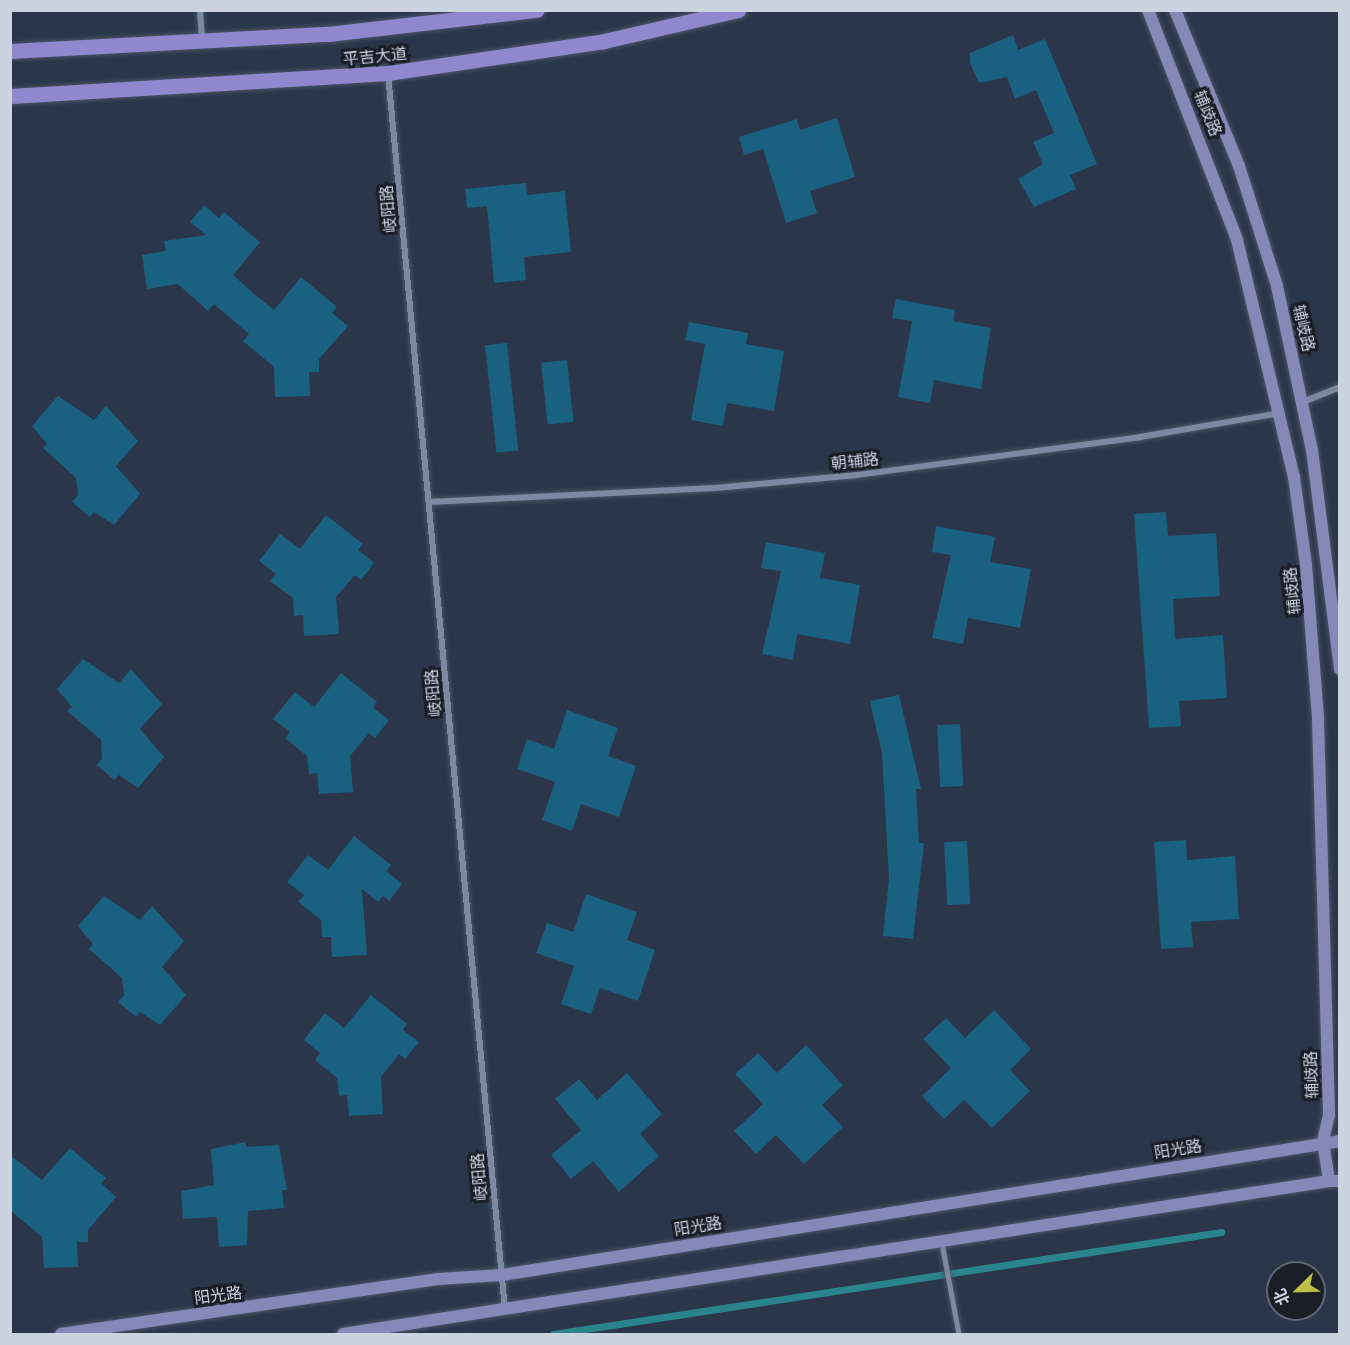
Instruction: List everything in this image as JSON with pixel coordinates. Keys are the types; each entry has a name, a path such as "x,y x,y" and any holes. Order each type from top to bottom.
{"main road":[{"name":"平吉大道","path":"10,51 328,34 537,10"},
{"name":"平吉大道","path":"10,96 388,73 593,43 738,10"}],"street":[{"path":"200,10 202,41"},
{"name":"辅歧路","path":"1148,10 1237,240 1281,413 1294,477 1313,643 1329,1115 1323,1142 1334,1181"},
{"name":"辅岐路","path":"1175,10 1258,221 1303,402 1335,581 1340,669"},
{"name":"岐阳路","path":"388,73 505,1310"},
{"path":"1303,402 1340,387"},
{"name":"朝辅路","path":"429,502 715,488 857,475 1117,441 1281,413"},
{"name":"阳光路","path":"61,1335 438,1279 502,1275 1340,1141"},
{"path":"344,1335 1334,1181"}],"lane":[{"path":"942,1242 959,1335"}],"building":[{"path":"1013,35 1018,50 1045,39 1097,164 1070,175 1076,189 1034,207 1018,179 1043,164 1033,142 1054,133 1036,90 1015,99 1007,77 979,83 970,63 970,53"},
{"path":"837,118 855,177 810,191 817,213 786,223 763,149 744,155 739,137 797,119 800,130"},
{"path":"526,183 527,195 565,191 571,252 524,257 526,280 494,283 487,206 467,208 465,189"},
{"path":"204,205 219,218 224,212 260,242 233,275 253,293 274,310 301,277 337,307 332,313 348,326 319,359 319,372 309,372 310,396 275,397 274,367 243,341 249,334 214,304 208,311 178,284 147,289 142,255 166,251 164,241 206,235 190,222"},
{"path":"896,299 955,310 953,321 991,328 981,389 934,380 930,403 898,397 912,321 892,318"},
{"path":"689,322 748,333 746,344 784,351 774,411 727,403 723,426 691,420 705,344 685,340"},
{"path":"507,343 518,450 496,453 485,345"},
{"path":"567,360 573,422 548,424 541,363"},
{"path":"58,396 94,420 106,406 138,441 116,466 140,494 114,525 94,512 90,517 72,502 78,495 76,478 43,448 47,444 32,426"},
{"path":"1166,512 1168,536 1216,533 1220,596 1173,599 1175,639 1223,635 1227,698 1179,701 1181,726 1149,728 1134,514"},
{"path":"326,515 363,544 358,550 374,563 361,580 355,575 336,597 339,634 304,636 303,615 294,616 293,598 270,581 276,574 259,561 280,534 300,549"},
{"path":"936,526 995,537 990,562 1031,569 1020,628 968,618 963,644 932,638 951,555 932,552"},
{"path":"766,542 825,553 820,578 860,585 850,644 797,634 793,660 762,654 781,571 761,568"},
{"path":"83,659 119,683 131,669 162,704 140,729 164,757 138,788 119,775 114,780 97,765 102,758 101,740 67,711 72,707 57,689"},
{"path":"341,673 377,702 373,708 389,720 375,738 369,733 350,756 353,792 319,794 317,773 309,774 307,756 285,738 290,732 273,719 295,692 314,707"},
{"path":"899,695 921,789 916,789 919,843 924,843 913,939 883,936 889,879 882,754 870,701"},
{"path":"567,710 618,728 608,756 636,766 619,817 581,804 572,831 542,820 555,782 517,769 527,739 554,749"},
{"path":"960,724 963,786 940,787 937,725"},
{"path":"354,836 391,865 386,871 402,884 389,901 383,896 378,902 362,889 367,955 332,957 331,937 322,937 321,920 298,902 304,895 287,882 308,855 328,870"},
{"path":"1186,840 1187,860 1235,856 1239,919 1191,922 1193,947 1161,949 1154,842"},
{"path":"967,841 970,904 947,905 944,842"},
{"path":"586,894 637,912 627,940 655,950 638,1001 600,988 591,1014 561,1004 574,966 536,953 547,923 573,932"},
{"path":"104,896 140,920 152,906 184,941 162,967 186,995 160,1025 140,1012 136,1017 118,1002 124,995 122,978 89,949 93,944 78,926"},
{"path":"371,995 407,1024 403,1030 419,1042 405,1059 399,1054 381,1077 383,1114 349,1116 347,1095 339,1096 337,1078 315,1060 320,1053 304,1040 325,1013 344,1028"},
{"path":"994,1010 1031,1049 1010,1070 1030,1091 992,1128 964,1100 944,1119 922,1096 951,1068 923,1039 946,1018 965,1038"},
{"path":"806,1045 843,1085 822,1105 843,1127 804,1164 776,1135 756,1154 734,1131 763,1104 735,1074 758,1053 777,1073"},
{"path":"627,1073 662,1114 640,1134 659,1156 619,1192 593,1161 571,1179 551,1155 581,1130 555,1099 579,1079 597,1100"},
{"path":"246,1142 246,1147 279,1145 287,1190 282,1190 284,1208 248,1211 247,1245 219,1247 217,1217 183,1219 181,1191 214,1185 211,1149"},
{"path":"70,1148 106,1178 101,1183 116,1197 88,1230 88,1242 77,1242 78,1267 44,1268 42,1237 10,1210 10,1155 42,1180"}],"waterway":[{"path":"553,1334 1221,1232"}]}
